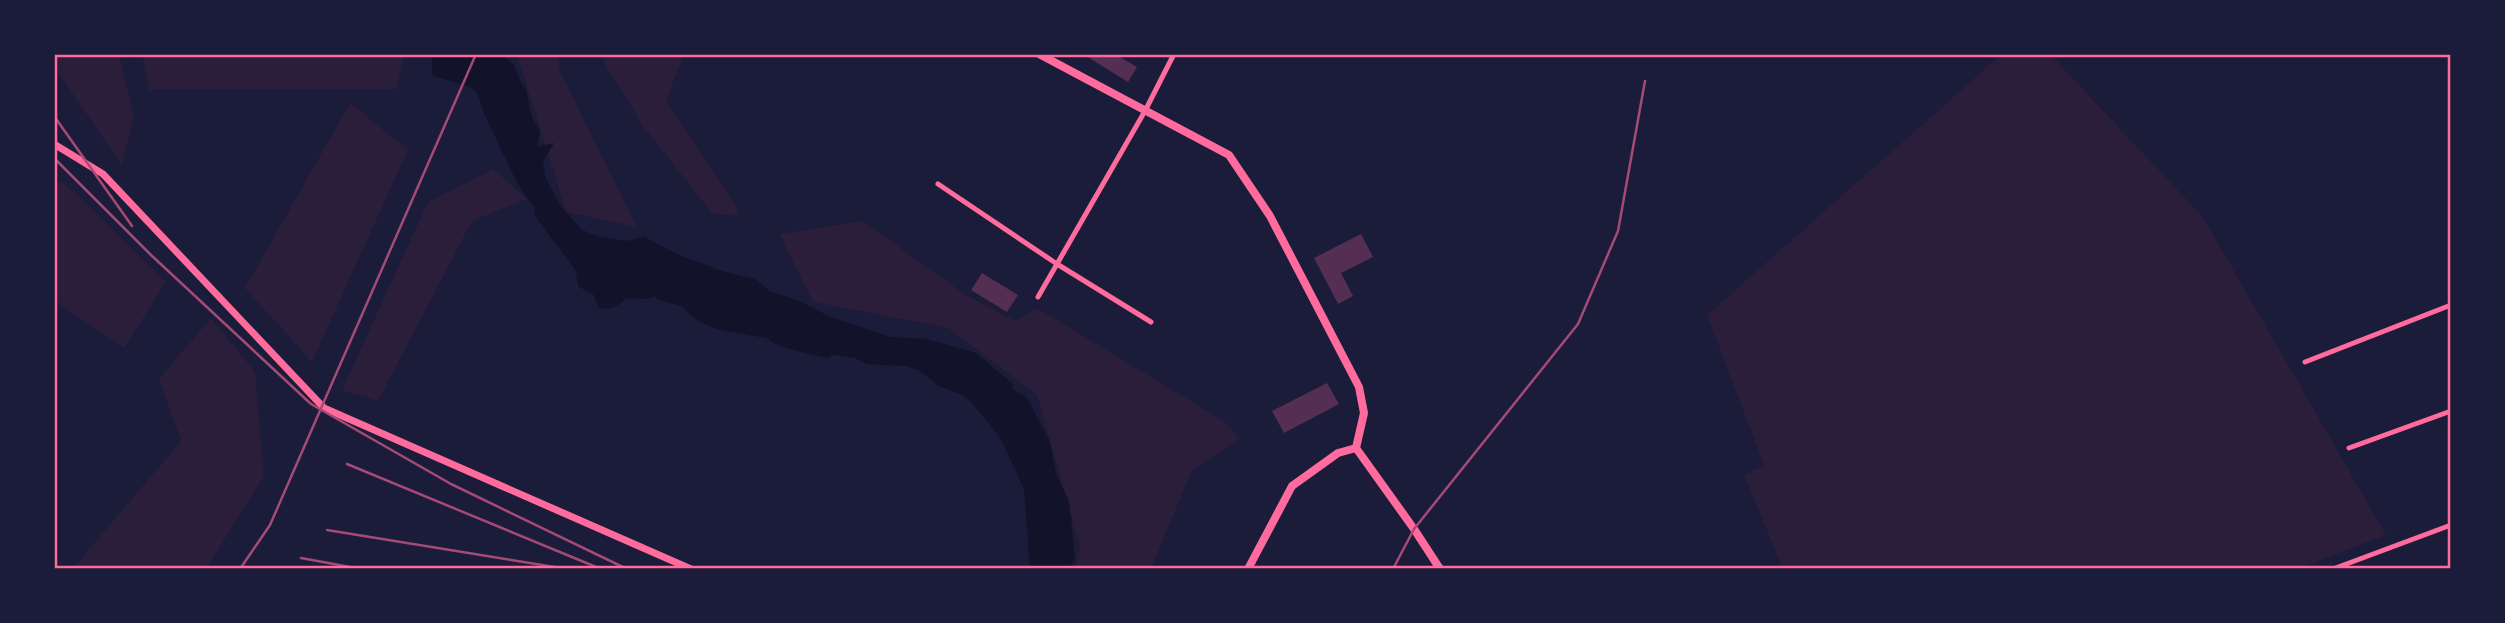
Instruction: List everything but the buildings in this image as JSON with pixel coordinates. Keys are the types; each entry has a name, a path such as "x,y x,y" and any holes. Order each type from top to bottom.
{"main road":[{"path":"1039,54 1229,155 1270,216 1359,387 1364,413 1356,448 1440,569"},
{"path":"1248,569 1292,486 1338,453 1356,448"}],"street":[{"path":"1038,297 1145,111 1174,54"},
{"path":"54,144 103,174 324,408 691,569"},
{"path":"938,184 1151,322"},
{"path":"2305,362 2451,305"},
{"path":"2349,448 2451,411"},
{"path":"2333,569 2451,525"}],"shaded area":[{"path":"54,54 119,54 134,117 122,166 54,66"},
{"path":"142,54 405,54 396,89 149,90"},
{"path":"432,54 500,54 514,65 526,90 532,118 540,131 537,147 554,143 543,161 546,179 560,205 582,230 600,237 627,241 644,237 679,255 722,271 757,280 769,291 800,301 828,316 890,337 926,339 976,353 1013,384 1013,389 1027,398 1050,442 1056,473 1069,501 1075,557 1070,569 1030,569 1024,489 1000,437 964,396 939,386 918,370 906,366 867,364 855,358 833,355 828,358 821,357 787,348 768,339 721,330 699,322 683,307 656,299 655,296 648,299 626,298 613,307 598,307 594,295 578,286 576,271 534,215 535,208 514,176 476,92 465,85 432,75"},
{"path":"517,54 559,54 559,69 637,227 566,212"},
{"path":"599,54 684,54 666,101 738,208 737,216 712,213 643,126"},
{"path":"2002,54 2050,54 2203,217 2386,535 2298,569 1783,569 1744,475 1764,465 1707,315"},
{"path":"350,103 408,150 312,362 245,288"},
{"path":"493,169 527,199 472,221 378,401 342,390 428,202"},
{"path":"62,181 166,282 124,348 60,305 54,298 54,183"},
{"path":"863,221 966,295 1015,321 1037,308 1224,421 1240,438 1192,470 1151,569 1075,569 1080,547 1037,395 948,328 813,302 779,234"},
{"path":"211,318 255,372 264,476 206,569 72,569 181,441 159,379"}],"railway":[{"path":"240,569 270,525 476,54"},
{"path":"1393,569 1414,529 1578,324 1618,231 1645,81"},
{"path":"54,116 132,226"},
{"path":"54,158 151,255 311,404 451,484 627,569"},
{"path":"347,464 601,569"},
{"path":"327,530 567,569"},
{"path":"301,558 361,569"}]}
